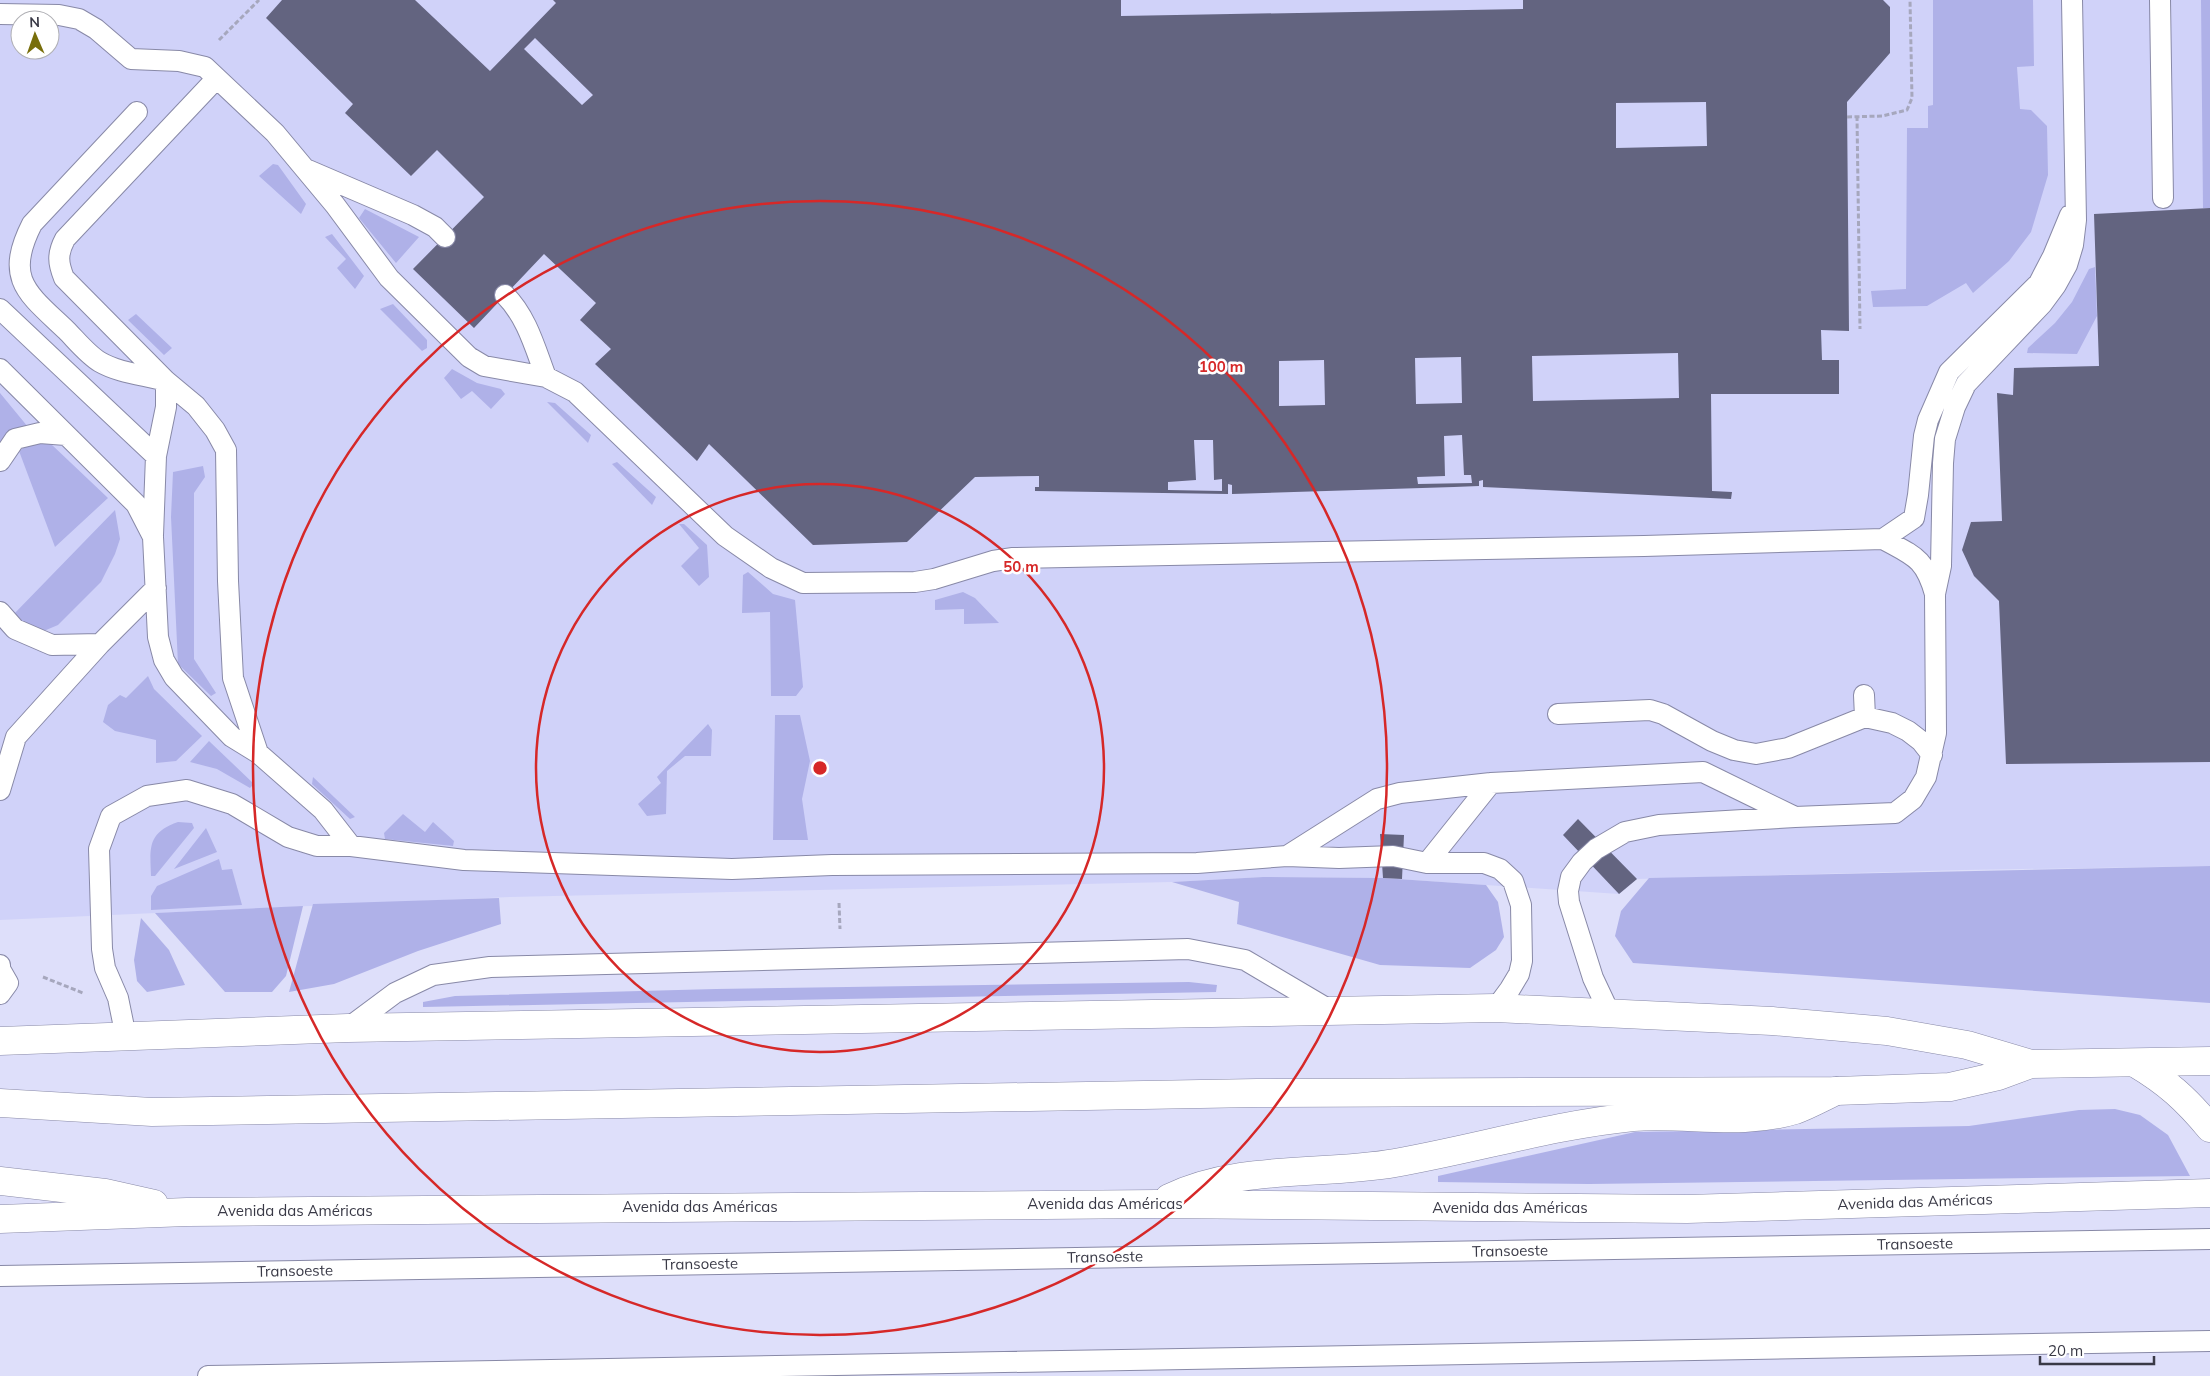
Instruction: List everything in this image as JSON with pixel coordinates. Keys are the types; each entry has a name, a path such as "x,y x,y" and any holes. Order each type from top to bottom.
{"main road":[{"path":"0,1041 348,1028 1328,1009 1496,1008 1772,1021 1887,1031 1968,1045 2031,1064 2210,1061"},
{"path":"2135,1063 2167,1083 2210,1128"},
{"path":"0,1103 152,1112 1257,1093 1836,1091 1950,1087 1998,1076 2031,1064"},
{"path":"1157,1204 1190,1188 1234,1178 1301,1170 1359,1168 1395,1163 1588,1123 1635,1117 1749,1118 1795,1110 1836,1091"},
{"path":"0,1181 105,1193 187,1212"},
{"name":"Avenida das Américas","path":"0,1219 187,1212 1157,1204 1687,1209 2210,1192"}],"lane":[{"path":"1609,1012 1593,978 1569,902 1568,891 1571,877 1582,862 1596,849 1625,832 1659,824 1895,813 1913,799 1926,777 1936,733 1935,594 1941,566 1942,463 1945,439 1954,407 1966,384 2042,304 2056,285 2067,265 2074,245 2076,220 2072,0"},
{"path":"2160,0 2163,198"},
{"path":"0,14 59,14 79,19 96,29 131,59 196,64 205,67 275,133 335,205 389,278 469,357 484,366 546,377 576,392 725,536 771,568 803,583 914,582 934,579 993,561 1022,558 1644,546 1883,539 1917,558 1930,574 1935,594"},
{"path":"216,79 65,239 59,251 59,264 64,278 166,380 196,406 215,430 226,450 228,581 233,678 258,753"},
{"path":"137,112 32,224 22,242 19,259 20,277 33,299 99,362 122,370 166,380"},
{"path":"304,168 413,215 435,227 445,237"},
{"path":"1883,539 1914,518 1924,436 1928,420 1949,372 2039,283 2067,225 2075,196"},
{"path":"504,295 516,306 529,331 546,377"},
{"path":"0,309 156,456"},
{"path":"0,369 136,504 153,537"},
{"path":"166,380 166,407 156,456 153,537 158,637 164,660 174,677 232,737 258,753 323,810 352,846"},
{"path":"0,460 15,439 40,433 66,435"},
{"path":"0,790 16,737 100,644 156,588"},
{"path":"0,612 15,629 52,646 100,644"},
{"path":"1864,695 1865,717"},
{"path":"1558,714 1650,710 1663,714 1712,741 1734,750 1756,754 1788,748 1865,717 1892,723 1908,731 1921,741 1932,755"},
{"path":"1287,856 1377,799 1400,793 1491,783 1703,772 1795,817"},
{"path":"1427,863 1491,783"},
{"path":"126,1036 118,998 105,968 102,949 100,849 111,816 146,796 187,790 232,804 296,839 317,846 352,846 464,860 732,870 832,865 1197,863 1287,856 1339,858 1393,856 1427,863 1484,863 1500,869 1513,881 1521,905 1522,961 1510,990 1496,1008"},
{"path":"348,1028 395,992 433,975 490,967 1188,948 1245,960 1328,1009"},
{"path":"0,964 0,969 8,983 0,994"},
{"name":"Transoeste","path":"0,1276 2210,1239"},
{"path":"208,1376 2210,1341"}],"path":[{"path":"196,64 259,0"},
{"path":"1847,117 1882,116 1908,110 1912,98 1910,0"},
{"path":"1857,116 1860,329"},
{"path":"43,976 86,994"}],"shaded area":[{"path":"0,0 2210,0 2210,866 1963,870 1637,879 1619,894 1383,878 1263,877 1172,882 510,897 0,920"},
{"path":"1933,0 2033,0 2034,66 2017,67 2020,109 2031,110 2047,126 2048,175 2031,232 2009,261 1973,293 1966,283 1927,306 1873,307 1871,291 1906,289 1907,128 1928,128 1928,106 1933,105"},
{"path":"2201,0 2210,0 2210,208 2203,208"},
{"path":"273,164 278,165 306,204 301,214 259,176"},
{"path":"365,209 419,237 396,263 359,218"},
{"path":"332,234 364,276 355,289 337,268 346,259 325,237"},
{"path":"2095,267 2097,316 2077,354 2027,353 2028,348 2055,323 2072,302 2089,269"},
{"path":"393,304 427,340 427,348 422,351 380,309"},
{"path":"136,314 172,348 164,355 128,320"},
{"path":"452,369 477,383 501,389 505,394 491,409 472,391 461,399 444,378"},
{"path":"0,393 28,427 9,433 0,443"},
{"path":"547,402 555,403 591,435 588,443"},
{"path":"29,444 51,444 108,498 55,547 19,451"},
{"path":"617,462 656,497 652,505 612,464"},
{"path":"203,466 205,477 194,493 194,659 216,693 211,696 178,664 171,517 173,472"},
{"path":"115,510 120,539 101,582 58,625 39,633 13,615"},
{"path":"679,524 684,524 707,545 709,577 699,586 681,566 699,548"},
{"path":"748,572 773,594 795,600 803,687 796,696 771,696 770,612 742,613 743,575"},
{"path":"963,592 975,598 999,623 964,624 964,609 935,610 935,600"},
{"path":"148,676 154,689 202,736 176,761 156,763 156,740 115,731 103,722 108,705 120,695 126,698"},
{"path":"775,715 800,715 810,761 802,799 808,840 773,840"},
{"path":"708,724 712,730 711,756 685,756 667,771 666,814 647,816 638,804 661,783 657,777"},
{"path":"209,741 254,784 250,788 217,769 190,762"},
{"path":"313,777 355,817 350,819 312,784"},
{"path":"403,814 425,832 433,822 454,841 453,846 385,839 384,833"},
{"path":"178,822 192,823 194,828 155,876 151,876 150,857 152,843 161,831"},
{"path":"206,828 217,852 174,869"},
{"path":"219,859 222,870 232,869 242,905 151,910 151,896 157,886"},
{"path":"2210,866 2210,1003 1633,963 1615,936 1621,911 1649,878"},
{"path":"1263,877 1383,878 1486,885 1498,902 1504,937 1496,950 1470,968 1380,965 1237,924 1239,902 1172,882"},
{"path":"499,898 501,924 418,951 334,984 289,992 313,904"},
{"path":"303,906 286,976 272,992 225,992 155,913"},
{"path":"141,918 169,950 185,985 147,992 137,981 134,960"},
{"path":"1189,982 1217,985 1216,992 423,1007 423,1002 455,996 716,989"},
{"path":"2115,1109 2140,1115 2168,1135 2190,1176 1589,1184 1438,1182 1438,1176 1635,1132 1969,1126 2079,1110"}],"building":[{"path":"282,0 415,0 490,71 556,3 553,0 1121,0 1121,16 1523,9 1523,0 1883,0 1890,7 1890,53 1847,102 1849,331 1821,330 1822,360 1839,360 1839,394 1711,394 1712,491 1732,492 1731,499 1483,487 1483,480 1479,481 1479,486 1232,494 1232,485 1228,484 1228,494 1035,491 1035,487 1039,487 1039,476 975,477 907,542 813,545 709,444 697,461 595,364 611,349 580,320 596,303 544,254 474,328 413,269 484,197 437,150 411,176 345,113 353,104 266,18","holes":["535,38 593,95 582,105 524,49","1706,102 1707,146 1616,148 1616,103","1678,353 1679,398 1533,401 1532,356","1461,357 1462,403 1416,404 1415,358","1324,360 1325,405 1279,406 1279,361","1462,435 1464,475 1471,475 1472,483 1418,484 1417,477 1445,476 1444,436","1194,440 1213,440 1214,480 1222,479 1222,491 1168,490 1168,482 1196,480"]},
{"path":"2210,208 2210,762 2006,764 1999,601 1974,576 1962,550 1971,522 2002,521 1997,393 2013,395 2014,368 2099,366 2094,214"},
{"path":"1578,819 1637,879 1619,894 1563,835"},
{"path":"1380,834 1404,835 1402,879 1383,878"}]}
